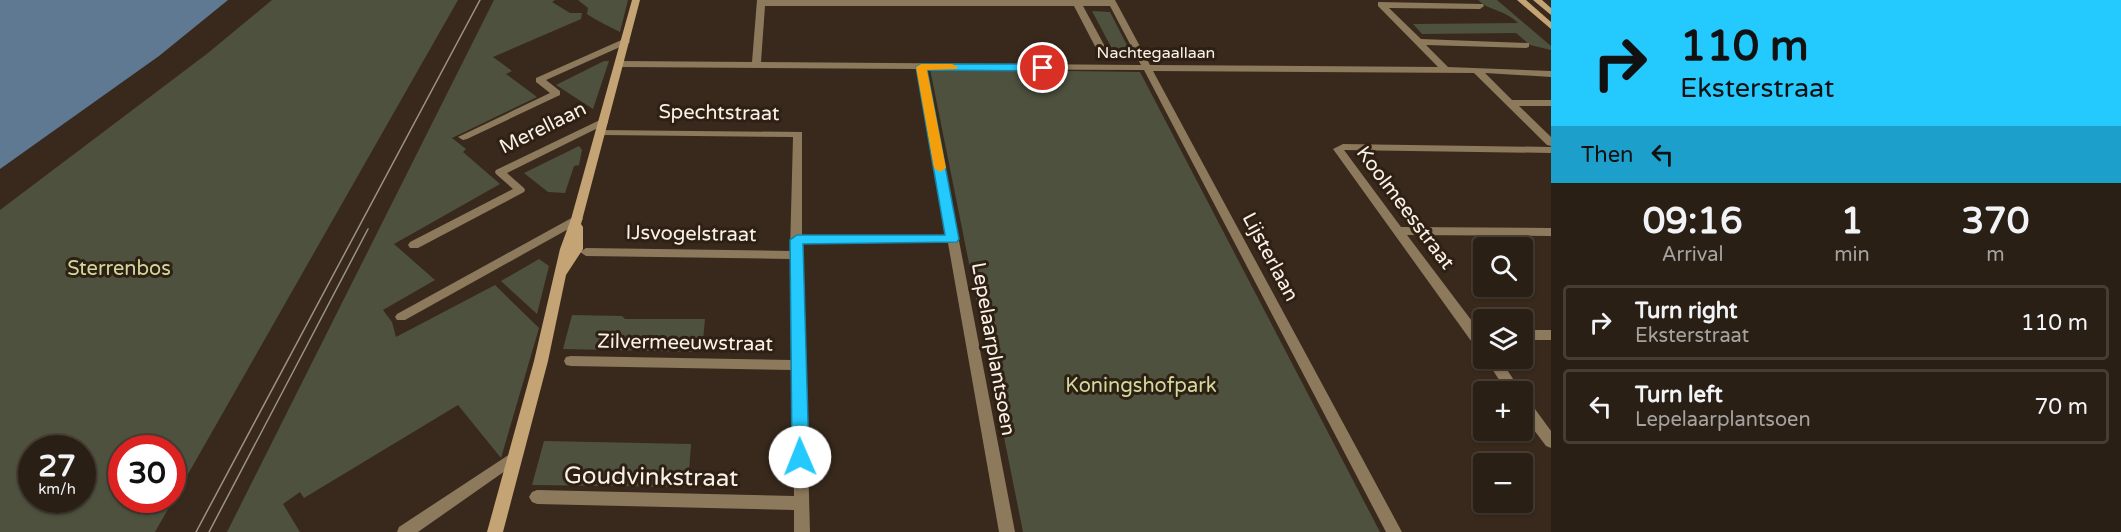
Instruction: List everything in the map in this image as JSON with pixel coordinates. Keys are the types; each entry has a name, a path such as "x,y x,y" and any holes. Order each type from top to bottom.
{"street":[{"name":"Merellaan","path":"495,532 560,278 577,249 577,219 636,0"},
{"path":"1521,0 1551,26"},
{"path":"1537,0 1551,12"},
{"path":"756,64 761,2 1112,2"},
{"path":"1076,2 1104,54"},
{"name":"Lijsterlaan","path":"1112,2 1394,532"},
{"path":"1380,2 1480,6"},
{"path":"1380,2 1445,69"},
{"name":"Merellaan","path":"463,137 557,93 539,80 626,41"},
{"path":"1419,42 1526,45"},
{"name":"Nachtegaallaan","path":"620,64 1476,69 1551,74"},
{"name":"Lepelaarplantsoen","path":"921,67 1007,532"},
{"path":"1476,69 1551,143"},
{"name":"Nachtegaallaan","path":"1476,69 1551,80"},
{"path":"1510,102 1551,103"},
{"name":"Merellaan","path":"414,245 520,190 500,172 603,126"},
{"name":"Spechtstraat","path":"603,126 798,134 796,255 802,532"},
{"name":"Koolmeesstraat","path":"1473,327 1397,231 1338,149 1343,147 1551,150"},
{"path":"401,317 577,219"},
{"path":"1397,231 1551,232"},
{"path":"797,240 953,239"},
{"name":"IJsvogelstraat","path":"586,252 796,255"},
{"path":"1533,335 1551,335"},
{"name":"Zilvermeeuwstraat","path":"571,361 799,364"},
{"path":"1533,417 1551,442"},
{"path":"405,532 513,458"},
{"name":"Goudvinkstraat","path":"537,497 801,503"}],"green space":[{"name":"Sterrenbos","path":"272,0 458,0 186,478 186,435 108,435 108,513 166,513 155,532 0,532 0,210 208,53"},
{"path":"494,0 555,0 552,2 570,13 582,13 581,19 493,57 512,71 506,74 537,97 452,138 466,149 463,152 500,184 394,244 435,280 383,310 392,322 396,337 495,285 539,328 501,458 458,405 304,498 300,492 283,504 300,532 227,532"},
{"path":"578,0 628,0 620,32 587,14 588,8"},
{"path":"1478,0 1497,0 1551,46 1551,50 1530,45 1516,33 1422,34 1413,24 1518,23 1508,15"},
{"path":"1092,11 1110,12 1134,59 1118,60"},
{"path":"604,61 609,61 593,109 556,85"},
{"name":"Koningshofpark","path":"930,69 1140,72 1380,532 1023,532"},
{"path":"579,146 582,150 579,165 574,166 565,193 548,192 524,173"},
{"path":"539,259 549,266 537,314 501,281"},
{"path":"572,315 622,316 625,319 705,319 702,352 563,349"},
{"path":"544,441 691,444 688,487 532,485"}],"water":[{"path":"0,0 228,0 159,56 0,169"}],"tram line":[{"path":"196,532 480,0"},
{"path":"209,532 368,229"}],"slow traffic":[{"path":"940,168 921,67 952,67"}],"route":[{"path":"800,457 797,240 953,239 921,67 1043,68"}]}
